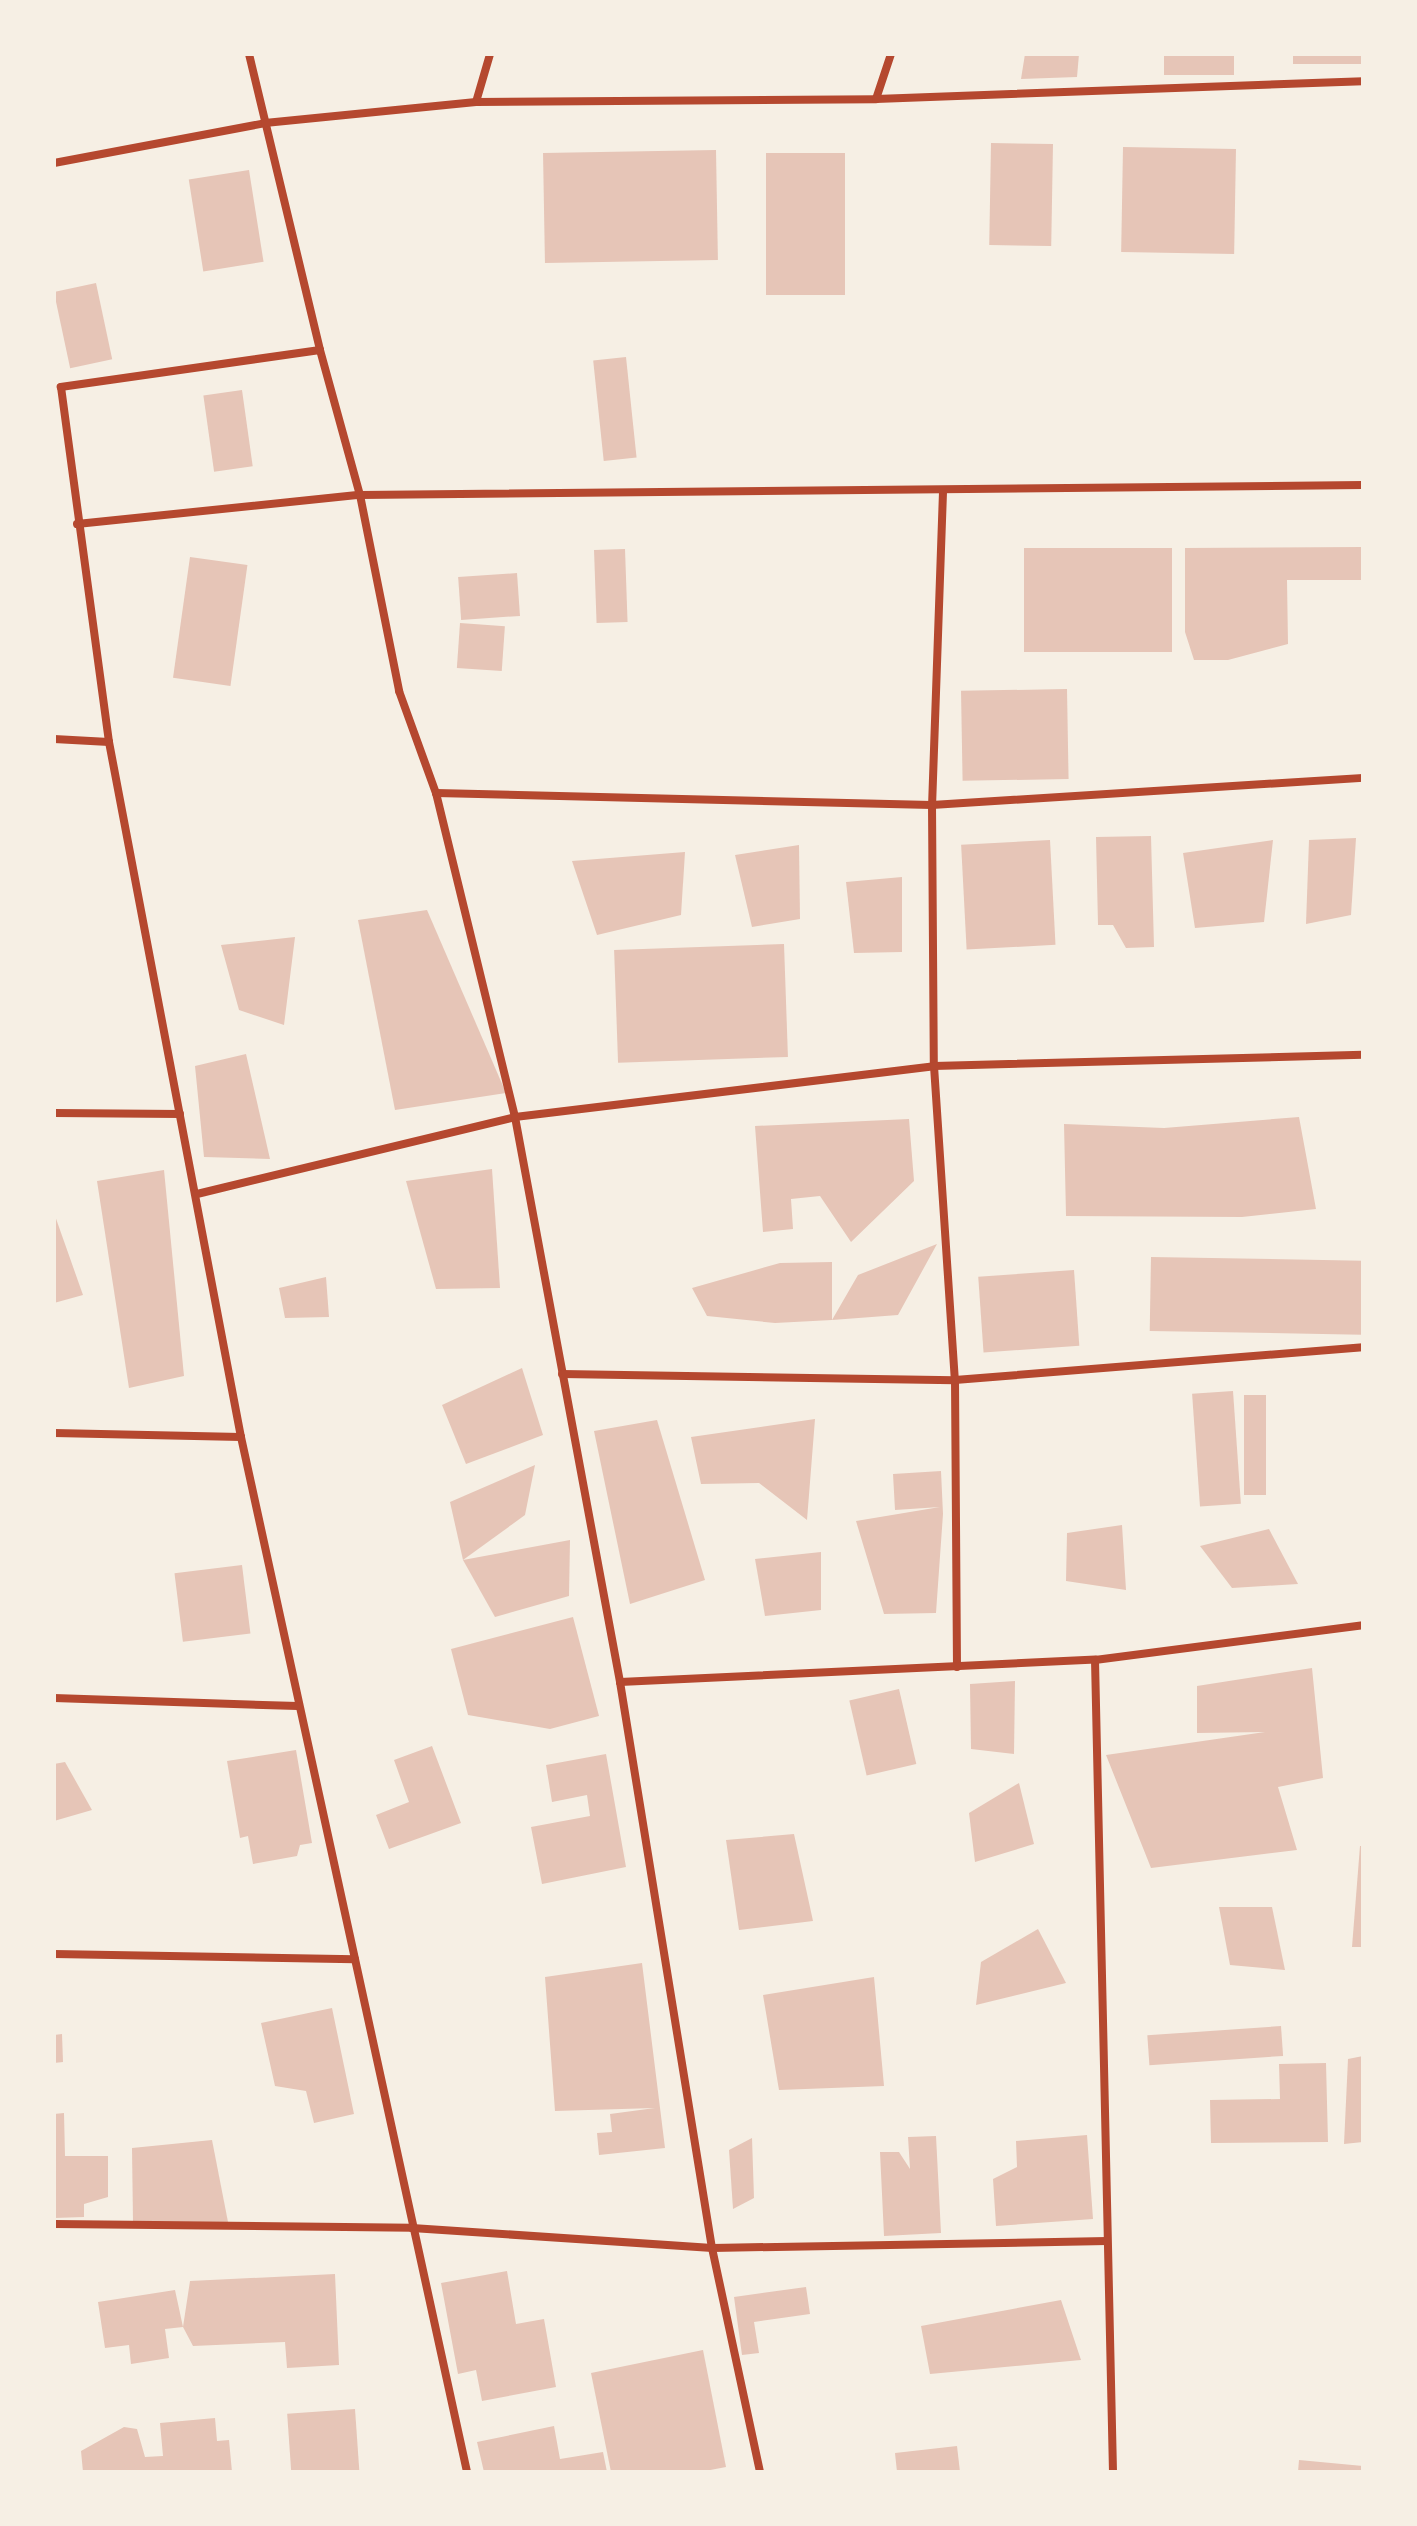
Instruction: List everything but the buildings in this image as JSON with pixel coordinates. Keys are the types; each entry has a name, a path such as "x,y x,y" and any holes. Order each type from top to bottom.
{"street":[{"path":"249,54 320,350 360,495 399,691 436,793 515,1117 620,1682 712,2248 760,2472"},
{"path":"476,102 490,54"},
{"path":"876,99 891,54"},
{"path":"54,163 265,123 476,102 876,99 1363,81"},
{"path":"320,350 61,387 77,524 109,742 241,1437 467,2472"},
{"path":"77,524 360,495 943,492 1363,485"},
{"path":"943,492 932,805 934,1066 955,1380 957,1667"},
{"path":"54,739 109,742"},
{"path":"436,793 932,805 1363,778"},
{"path":"197,1194 515,1117 934,1066 1363,1055"},
{"path":"54,1113 180,1114"},
{"path":"562,1374 955,1380 1363,1347"},
{"path":"54,1433 241,1437"},
{"path":"620,1682 1095,1660 1363,1625"},
{"path":"1095,1660 1113,2472"},
{"path":"54,1698 298,1706"},
{"path":"54,1954 355,1959"},
{"path":"54,2224 412,2228 712,2248 1107,2241"}]}
